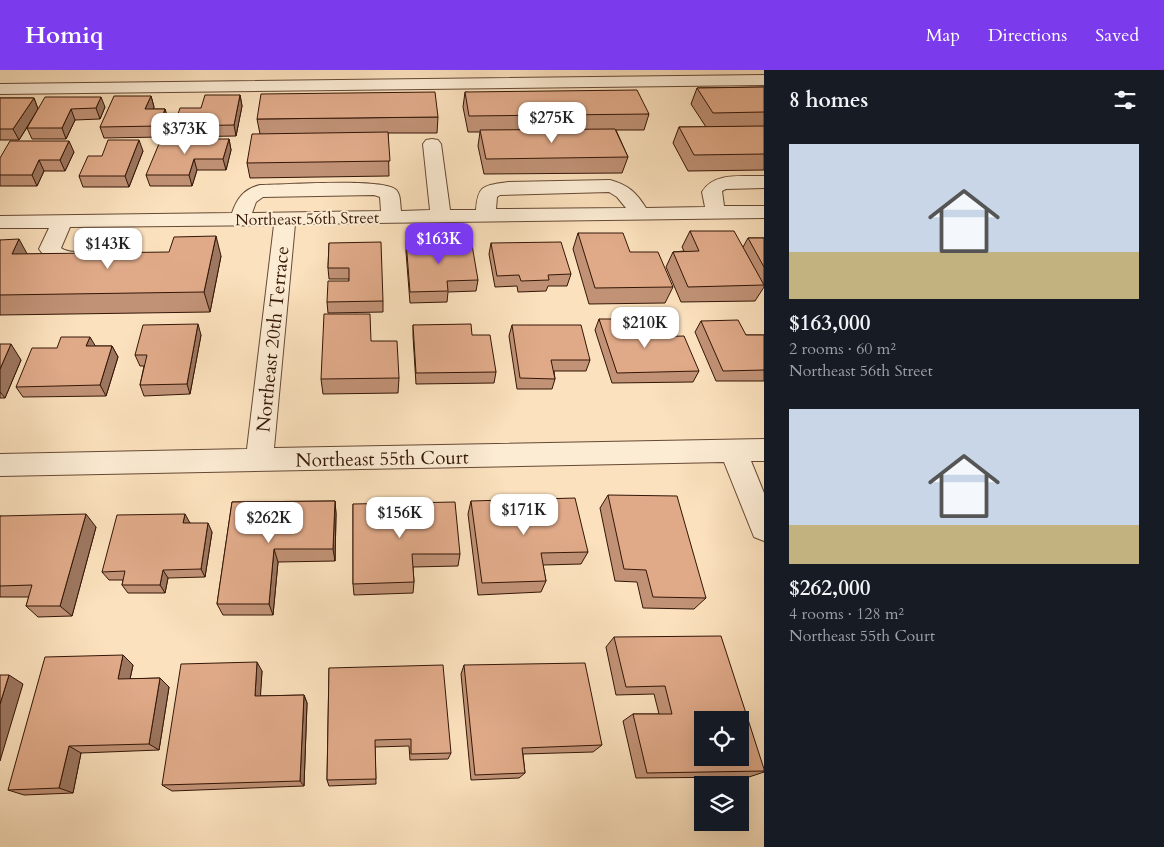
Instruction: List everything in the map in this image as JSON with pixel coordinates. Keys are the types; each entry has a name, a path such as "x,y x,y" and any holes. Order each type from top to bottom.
{"street":[{"path":"0,89 258,78 764,80"},
{"path":"432,144 442,216"},
{"path":"717,213 711,197 711,190 716,185 722,183 764,182"},
{"path":"486,216 487,194 495,190 508,188 610,186 620,188 627,194 640,214"},
{"path":"240,219 245,202 251,194 260,190 377,189 389,194 392,217"},
{"name":"Northeast 56th Street","path":"0,222 62,222 186,229 240,219 764,212"},
{"name":"Northeast 20th Terrace","path":"259,460 285,218"},
{"path":"62,222 50,249 52,253 60,259 106,258"},
{"name":"Northeast 55th Court","path":"0,465 764,450"},
{"path":"733,451 764,528"}],"building":[{"path":"764,87 764,112 713,113 697,88"},
{"path":"637,90 649,114 469,116 465,92"},
{"path":"435,92 438,117 257,119 261,94"},
{"path":"205,95 240,95 234,125 174,126 180,108 201,108"},
{"path":"114,96 151,96 145,109 165,109 159,126 100,127"},
{"path":"45,97 101,97 96,108 71,109 62,128 27,128"},
{"path":"0,98 34,98 13,129 0,129"},
{"path":"764,126 764,154 694,155 679,127"},
{"path":"615,129 628,157 486,159 480,130"},
{"path":"388,132 390,161 247,163 252,134"},
{"path":"161,139 229,139 223,159 194,159 189,175 146,175"},
{"path":"108,140 139,140 125,176 79,176 88,156 102,156"},
{"path":"10,141 69,141 60,160 39,160 32,175 0,175 0,158"},
{"path":"690,231 734,231 764,285 688,287 673,252 699,251"},
{"path":"578,233 623,233 630,252 658,252 673,287 595,288"},
{"path":"216,236 204,292 0,295 0,240 19,239 12,254 169,252 174,237"},
{"path":"748,238 764,238 764,267"},
{"path":"438,240 439,246 472,245 478,280 447,281 448,291 410,292 406,241"},
{"path":"381,242 383,301 327,302 328,281 349,281 349,268 328,268 329,243"},
{"path":"561,242 571,274 548,275 549,280 521,281 519,275 497,276 491,243"},
{"path":"324,314 370,314 371,341 397,341 399,378 321,379"},
{"path":"599,319 638,319 645,337 684,336 699,371 617,373"},
{"path":"738,320 746,335 764,335 764,370 723,371 701,321"},
{"path":"198,324 187,384 140,385 147,355 135,355 143,325"},
{"path":"471,324 472,335 490,335 496,372 416,373 413,325"},
{"path":"512,325 581,325 590,360 551,360 555,379 520,378"},
{"path":"61,337 90,337 86,346 112,346 100,385 16,387 32,348 57,348"},
{"path":"0,344 11,344 0,369"},
{"path":"608,495 677,496 706,598 653,597 646,570 624,569"},
{"path":"575,498 588,552 541,553 546,581 482,583 471,501"},
{"path":"335,501 333,549 274,549 269,604 217,604 232,502"},
{"path":"455,502 460,554 412,554 414,582 353,584 353,504"},
{"path":"86,514 60,606 26,606 32,585 0,586 0,516"},
{"path":"185,514 183,523 208,523 201,569 163,570 160,585 122,585 125,571 102,572 117,515"},
{"path":"721,636 745,711 694,711 694,766 749,766 749,723 764,771 647,773 633,714 672,714 665,686 626,687 614,637"},
{"path":"123,655 118,679 160,678 149,744 69,746 59,788 8,790 45,657"},
{"path":"257,662 255,696 304,695 300,781 162,785 181,664"},
{"path":"585,663 602,745 522,748 525,773 475,775 464,665"},
{"path":"443,665 451,753 411,754 411,739 375,740 376,779 327,780 329,668"},
{"path":"0,675 9,675 0,704"}]}
